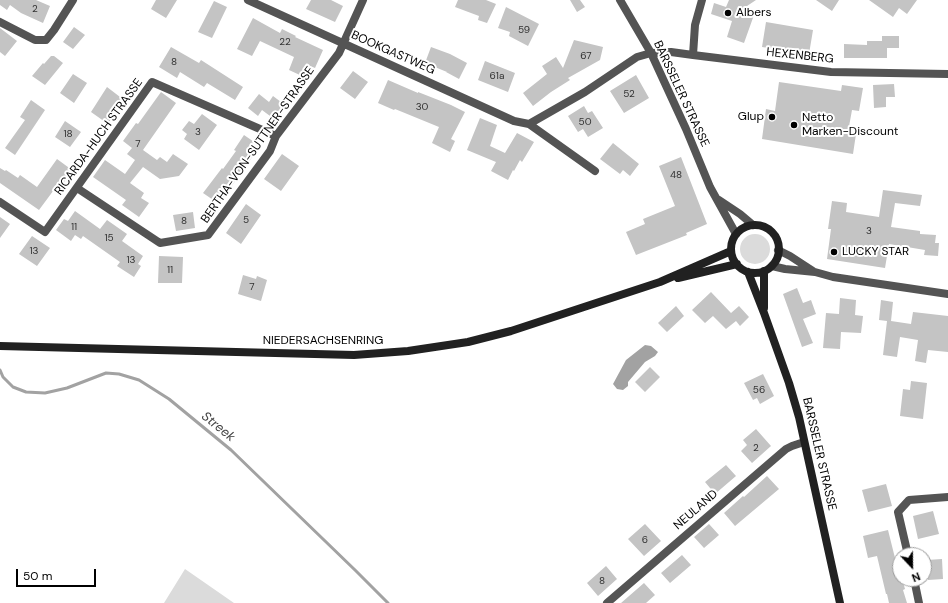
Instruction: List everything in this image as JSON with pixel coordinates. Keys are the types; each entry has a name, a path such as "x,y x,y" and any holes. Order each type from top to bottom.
{"main road":[{"path":"753,226 761,226 774,235 778,250 778,256 772,266 764,271 756,273 748,272 742,269 733,258 731,251 731,245 736,234 747,227 753,226"},
{"name":"NIEDERSACHSENRING","path":"660,282 731,251"},
{"name":"NIEDERSACHSENRING","path":"0,346 354,355 408,351 468,342 511,331 660,282 737,264"},
{"name":"BARSSELER STRASSE","path":"764,271 764,313"},
{"name":"BARSSELER STRASSE","path":"748,272 764,313 799,417 840,603"}],"street":[{"path":"0,22 35,40 46,40 54,30 72,0"},
{"name":"BOOKGASTWEG","path":"248,0 514,121 529,124 595,171"},
{"name":"BERTHA-VON-SUTTNER-STRASSE","path":"77,188 160,244 208,235 270,151 276,136 339,53 362,0"},
{"name":"BARSSELER STRASSE","path":"620,0 651,53 686,129 710,187 736,234"},
{"path":"693,55 695,25 702,0"},
{"name":"HEXENBERG","path":"651,53 671,52 831,72 948,74"},
{"path":"529,124 585,92 637,57 651,53"},
{"name":"RICARDA-HUCH STRASSE","path":"0,202 45,232 152,82 276,136"},
{"name":"BARSSELER STRASSE","path":"717,199 740,214 753,226"},
{"path":"778,250 815,272"},
{"path":"772,266 815,272 833,277 948,294"},
{"name":"NEULAND","path":"607,603 786,449 804,442"},
{"path":"906,547 898,512 909,500 948,497"},
{"path":"916,587 920,603"}],"shaded area":[{"path":"755,234 766,238 770,249 766,260 755,264 744,260 740,249 744,238"},
{"path":"645,345 651,346 658,352 655,356 645,362 628,382 628,386 623,390 617,389 613,384 626,360"},
{"path":"185,569 234,603 164,603"}],"building":[{"path":"0,0 36,0 50,6 43,23 21,13 10,5 7,10 0,5"},
{"path":"156,0 177,0 166,18 151,9"},
{"path":"311,0 331,0 343,6 335,22 306,9"},
{"path":"458,0 486,0 496,4 487,23 478,20 479,16 455,7"},
{"path":"570,0 580,0 585,7 577,12"},
{"path":"729,0 756,0 741,10 754,15 744,43 727,37 732,21 711,14 714,3 726,7"},
{"path":"816,0 839,0 832,11"},
{"path":"869,0 917,0 907,14 899,8 893,17"},
{"path":"214,1 227,7 212,38 198,32"},
{"path":"506,7 539,24 528,46 509,36 510,32 498,28"},
{"path":"253,18 280,33 282,29 323,50 315,68 308,65 302,76 289,70 294,57 260,41 252,56 237,49"},
{"path":"766,22 813,30 809,54 762,47"},
{"path":"74,27 85,35 73,49 63,42"},
{"path":"0,28 17,41 5,56 0,52"},
{"path":"882,36 899,36 899,48 887,48 887,58 844,58 844,44 867,45 867,41 882,41"},
{"path":"574,40 603,47 600,60 568,78 570,80 533,106 523,93 547,74 542,66 556,57 563,68"},
{"path":"171,47 199,63 201,60 243,87 235,100 207,83 204,87 180,72 177,78 159,67"},
{"path":"431,47 450,54 467,63 459,79 447,72 425,63"},
{"path":"51,56 54,56 63,63 45,85 32,76"},
{"path":"485,61 515,73 508,92 478,80"},
{"path":"353,71 368,82 355,99 340,88"},
{"path":"73,74 87,83 74,103 60,93"},
{"path":"636,75 649,98 624,113 610,91"},
{"path":"388,80 465,112 451,139 455,141 450,152 432,143 439,127 378,103"},
{"name":"Netto Marken-Discount","path":"779,82 841,91 842,85 863,88 859,111 852,110 848,132 856,134 853,154 762,139 766,109 775,111"},
{"path":"894,84 895,97 886,97 886,107 874,108 873,85"},
{"path":"107,87 124,100 108,124 91,112"},
{"path":"161,92 176,103 143,150 157,160 160,157 167,162 173,154 188,164 179,176 160,179 143,167 130,183 144,193 141,198 149,203 139,217 122,205 126,200 93,177 105,160 125,174 135,160 127,154 132,148 123,141 136,123 138,124"},
{"path":"259,94 269,102 273,96 285,105 274,119 262,110 258,116 248,108"},
{"path":"31,100 45,110 15,155 5,148 25,120 20,117"},
{"path":"584,106 588,113 592,111 603,128 588,137 583,129 578,132 568,116"},
{"path":"202,114 217,125 199,150 184,139 187,134 182,130 189,121 194,124"},
{"path":"480,118 497,125 490,146 505,153 517,133 534,142 522,162 520,160 514,171 513,170 508,180 491,171 496,162 467,150"},
{"path":"65,121 81,132 70,147 55,137"},
{"path":"244,135 260,146 219,204 203,193 236,151 234,150"},
{"path":"613,143 639,164 630,176 623,170 620,174 600,159"},
{"path":"282,154 299,166 281,191 264,179"},
{"path":"681,157 707,224 686,233 687,235 636,255 626,232 645,224 643,219 675,206 659,166"},
{"path":"57,159 72,170 62,185 59,183 39,210 0,183 0,168 18,178 20,175 37,187"},
{"path":"883,190 922,195 920,206 895,203 891,227 920,231 920,234 936,235 935,243 939,243 938,256 924,255 925,250 889,244 885,268 827,259 831,229 828,229 832,201 847,203 846,212 879,217"},
{"path":"246,204 261,215 241,244 226,233"},
{"path":"75,211 100,229 107,220 127,234 122,241 143,256 138,264 141,266 134,277 117,266 120,262 83,236 81,239 75,235 71,241 56,230 64,219 68,221"},
{"path":"193,212 195,228 176,231 173,215"},
{"path":"0,217 10,224 0,238"},
{"path":"32,236 50,248 37,266 19,254"},
{"path":"159,256 183,257 182,283 158,283"},
{"path":"243,275 256,279 257,276 267,280 261,301 238,294"},
{"path":"797,288 803,303 811,300 816,314 803,319 813,343 802,347 783,294"},
{"path":"711,292 731,313 739,306 749,317 740,326 736,321 726,329 713,316 705,323 692,310"},
{"path":"840,298 856,300 855,315 863,316 861,333 841,332 840,349 823,348 826,313 839,314"},
{"path":"881,300 893,302 891,321 911,324 913,312 948,316 948,352 928,350 926,363 915,361 918,340 900,337 897,357 883,355 887,321 879,320"},
{"path":"676,306 684,316 667,332 658,323"},
{"path":"650,367 660,377 645,392 635,382"},
{"path":"763,374 774,396 760,404 757,398 753,400 744,383"},
{"path":"911,381 927,383 923,419 900,416 903,389 910,390"},
{"path":"756,429 771,446 752,463 741,451 747,445 743,440"},
{"path":"726,465 736,476 715,494 705,482"},
{"path":"767,476 779,489 735,526 724,513"},
{"path":"886,484 892,506 868,512 862,490"},
{"path":"933,511 939,534 918,539 913,516"},
{"path":"645,524 661,541 644,556 628,539"},
{"path":"709,524 719,535 704,548 694,537"},
{"path":"888,530 892,547 892,587 904,587 905,589 903,590 907,603 889,603 877,556 868,558 863,536"},
{"path":"682,555 691,565 670,583 661,573"},
{"path":"942,559 943,579 932,580 932,560"},
{"path":"606,566 617,579 598,596 587,583"},
{"path":"644,583 655,595 646,603 621,603"}],"waterway":[{"name":"Streek","path":"0,370 3,377 13,387 26,392 45,393 67,388 106,373 119,374 139,380 169,399 231,450 388,603"}],"place":[{"name":"Albers","path":"728,13"},
{"name":"Glup","path":"772,117"},
{"name":"Netto Marken-Discount","path":"794,125"},
{"name":"LUCKY STAR","path":"834,252"}]}
